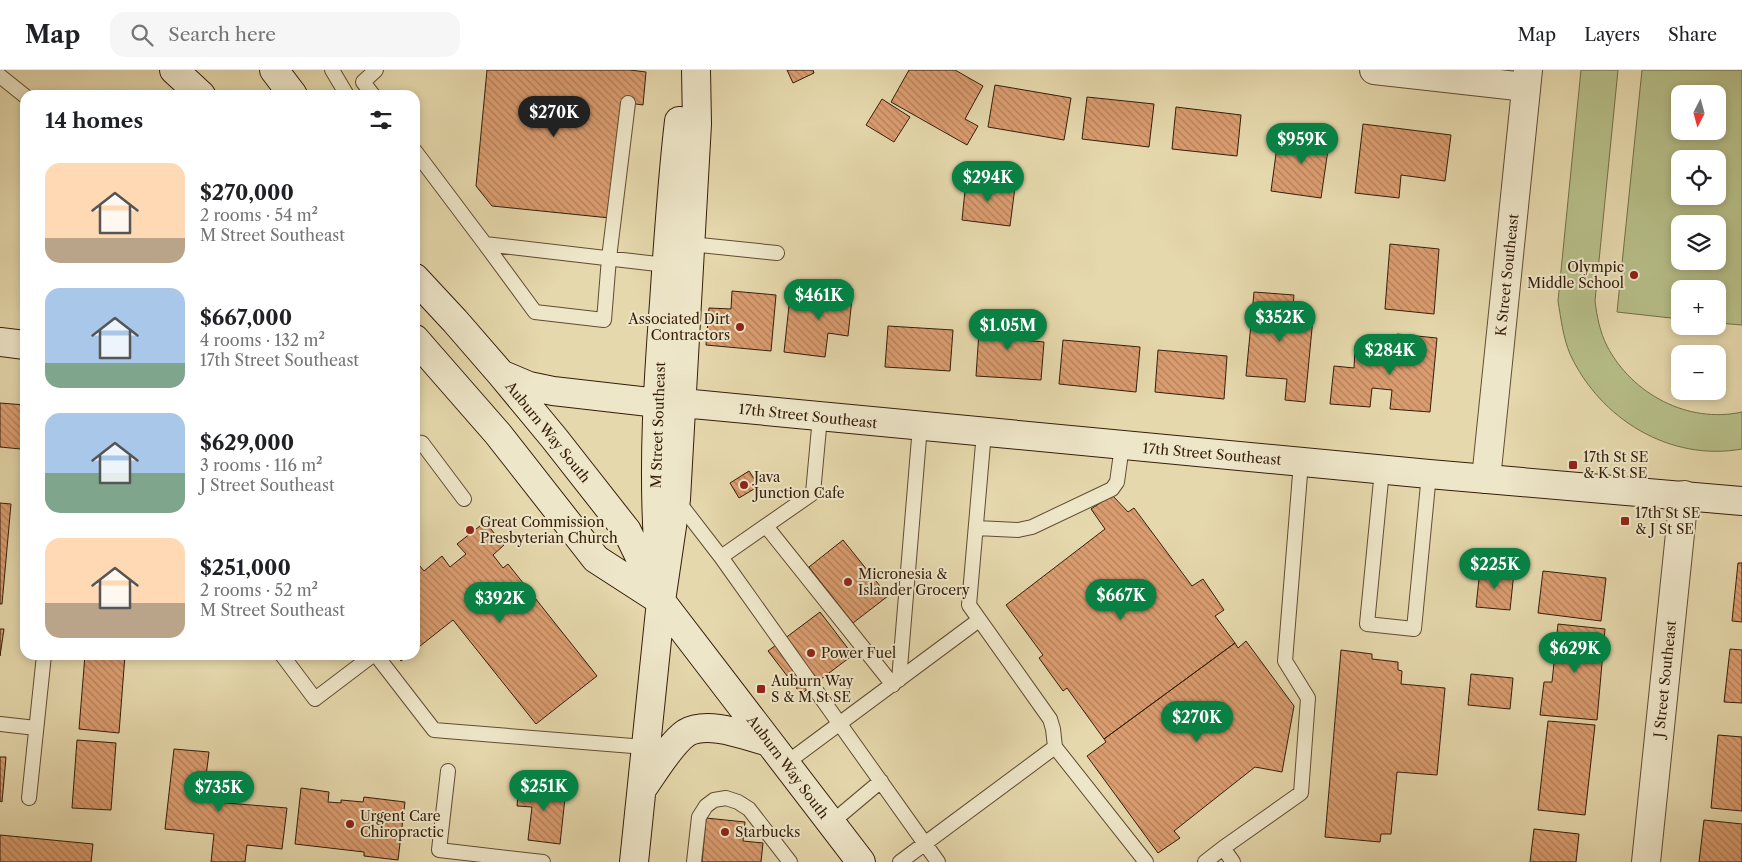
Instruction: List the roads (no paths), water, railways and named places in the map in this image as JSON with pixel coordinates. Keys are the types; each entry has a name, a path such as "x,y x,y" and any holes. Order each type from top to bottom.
{"street":[{"path":"174,70 196,90"},
{"path":"274,70 289,90"},
{"name":"M Street Southeast","path":"634,862 661,601 676,499 670,403 666,264 679,123 689,70"},
{"name":"M Street Southeast","path":"661,601 655,494 670,403 690,244 697,124 696,70"},
{"path":"1374,70 1527,78"},
{"name":"K Street Southeast","path":"1486,479 1527,78"},
{"name":"Auburn Way South","path":"422,285 501,374 627,531 661,601 861,862"},
{"path":"0,342 20,344"},
{"name":"Auburn Way South","path":"420,346 498,434 596,559 661,601"},
{"name":"17th Street Southeast","path":"501,374 529,386 552,392 1382,470 1742,501"},
{"name":"J Street Southeast","path":"1646,862 1684,495"},
{"path":"641,790 677,741 686,733 699,728 714,728 769,742"}],"lane":[{"path":"332,70 344,90"},
{"path":"352,90 369,74"},
{"path":"369,74 372,90"},
{"path":"0,76 20,92"},
{"path":"420,158 535,312 604,320 609,258 628,103"},
{"path":"485,244 666,264"},
{"path":"690,244 777,253"},
{"path":"721,557 813,493 820,417"},
{"path":"896,682 920,426"},
{"path":"984,432 969,605 1050,719 1055,747 1142,861"},
{"path":"420,443 464,499"},
{"path":"976,528 1018,530 1032,527 1112,489 1117,482 1122,446"},
{"path":"1205,862 1301,793 1308,698 1285,662 1302,462"},
{"path":"1382,470 1367,624 1414,629 1429,474"},
{"path":"676,499 721,557 938,862"},
{"path":"766,526 896,682"},
{"path":"785,764 980,620"},
{"path":"29,798 43,660"},
{"path":"286,660 315,699 368,660"},
{"path":"379,660 434,730 645,747"},
{"path":"0,724 36,728"},
{"path":"900,862 1055,747"},
{"path":"448,771 440,850 544,862"},
{"path":"831,823 881,781"},
{"path":"694,862 699,817 706,806 714,800 726,798 738,802 749,809 790,862"},
{"path":"1223,848 1233,862"}],"place":[{"name":"Olympic Middle School","path":"1634,275"},
{"name":"Associated Dirt Contractors","path":"740,327"},
{"name":"17th St SE & K St SE","path":"1573,465"},
{"name":"Java Junction Cafe","path":"744,485"},
{"name":"17th St SE & J St SE","path":"1625,521"},
{"name":"Great Commission Presbyterian Church","path":"470,530"},
{"name":"Micronesia & Islander Grocery","path":"848,582"},
{"name":"Power Fuel","path":"811,653"},
{"name":"Auburn Way S & M St SE","path":"761,689"},
{"name":"Urgent Care Chiropractic","path":"350,824"},
{"name":"Starbucks","path":"725,832"}]}
